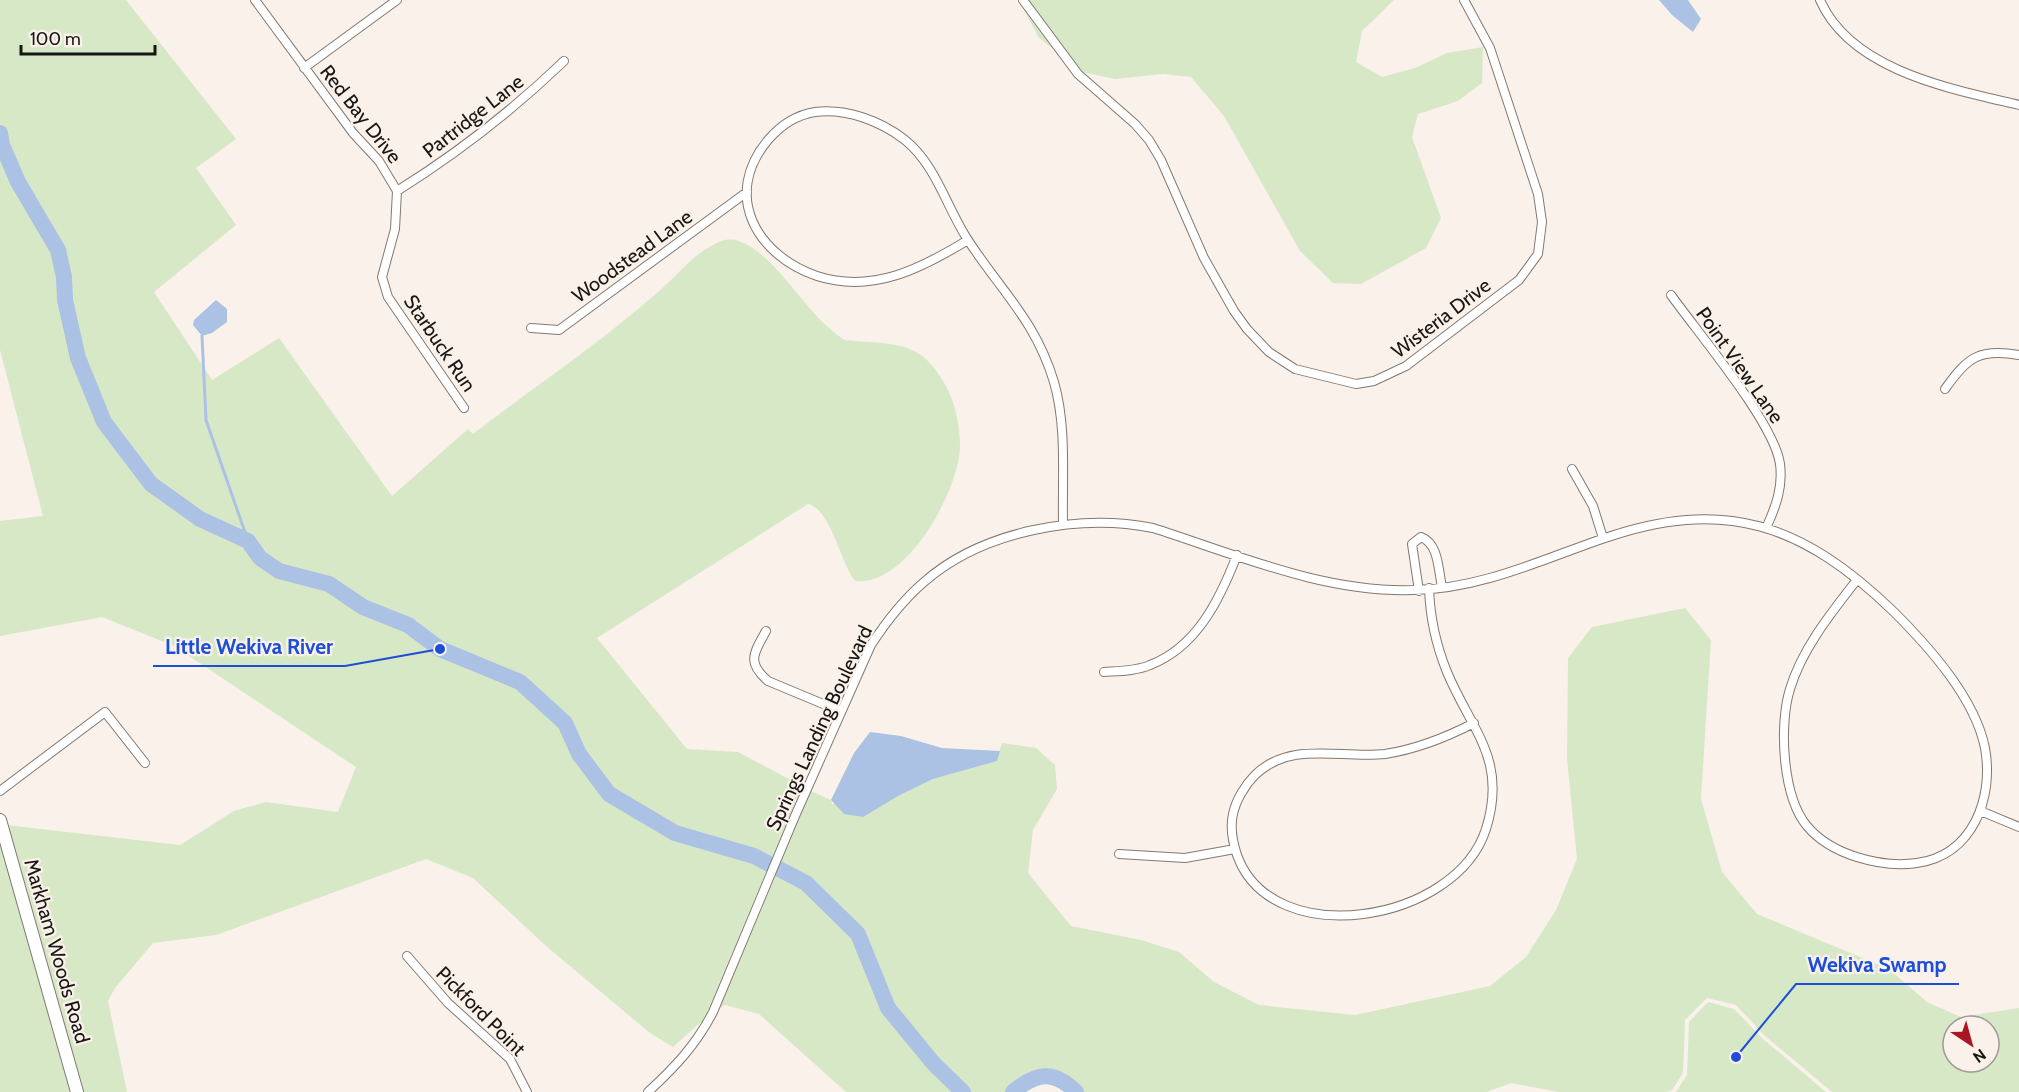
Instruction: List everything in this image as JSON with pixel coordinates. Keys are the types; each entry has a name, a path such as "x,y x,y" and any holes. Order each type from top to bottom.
{"main road":[{"name":"Markham Woods Road","path":"0,820 77,1092"}],"street":[{"name":"Red Bay Drive","path":"255,0 353,133 378,161 397,191 395,229 382,277 388,297"},
{"path":"304,68 398,0"},
{"name":"Wisteria Drive","path":"1023,0 1078,74 1135,124 1149,141 1161,160 1200,250 1234,311 1247,328 1269,352 1295,369 1356,384 1374,381 1406,366 1519,280 1538,254 1542,222 1539,194 1514,128 1490,48 1464,0"},
{"path":"1820,0 1837,28 1855,44 1889,65 1915,77 1954,89 2019,105"},
{"name":"Partridge Lane","path":"397,191 462,149 522,101 564,61"},
{"path":"968,240 909,273 886,279 861,282 821,277 782,260 769,248 752,220 747,192 750,170 760,150 786,124 815,112 854,115 888,129 918,152 930,169 968,240 1029,324 1044,352 1060,407 1063,524"},
{"name":"Woodstead Lane","path":"531,328 559,330 747,192"},
{"name":"Point View Lane","path":"1671,295 1761,419 1774,443 1780,463 1781,482 1779,497 1767,526"},
{"name":"Starbuck Run","path":"388,297 464,408"},
{"path":"1945,389 1962,365 1978,355 1999,352 2019,355"},
{"path":"1572,468 1593,506 1603,538"},
{"name":"Springs Landing Boulevard","path":"648,1092 681,1061 699,1038 744,939 840,711 871,645 887,621 923,582 964,555 1003,540 1063,524 1130,523 1335,585 1419,591 1516,571 1603,538 1678,522 1733,519 1767,526 1821,553 1878,597 1942,665 1964,699 1984,747 1986,786 1983,812"},
{"path":"1419,591 1412,544 1421,537 1429,540 1434,547 1442,587"},
{"path":"1104,672 1149,666 1184,644 1213,610 1237,555"},
{"path":"1857,581 1833,610 1799,664 1789,690 1784,720 1785,754 1795,801 1805,825 1824,842 1845,852 1894,864 1920,863 1943,853 1961,841 1983,812 2019,827"},
{"path":"1430,588 1430,611 1440,651 1448,673 1484,741 1491,773 1490,813 1485,832 1461,869 1429,894 1412,902 1373,913 1337,914 1295,907 1264,894 1250,882 1235,849 1233,814 1249,781 1277,759 1296,753 1381,754 1404,751 1426,745 1474,723"},
{"path":"766,630 754,652 753,662 759,673 768,681 840,711"},
{"path":"0,791 105,712 145,763"},
{"path":"1119,854 1185,858 1235,849"},
{"name":"Pickford Point","path":"408,956 448,1003 510,1059 527,1092"}],"green space":[{"path":"0,0 126,0 236,139 196,168 236,225 154,292 212,380 279,338 392,496 468,429 473,434 613,329 698,255 716,243 726,240 739,241 767,259 817,317 845,340 904,347 918,353 940,375 957,416 960,448 957,466 940,511 911,553 893,569 874,579 855,581 823,515 808,504 597,638 687,749 738,752 802,786 708,1010 703,1020 673,1047 650,1033 546,946 473,878 426,859 216,935 153,943 115,988 108,1001 127,1092 84,1092 6,825 180,845 234,811 266,802 338,812 356,767 174,646 102,617 0,636 0,521 43,516 0,350"},
{"path":"1019,0 1394,0 1362,31 1356,62 1382,77 1415,68 1447,53 1483,47 1482,83 1458,101 1418,114 1412,137 1441,218 1426,248 1361,284 1333,283 1300,251 1224,116 1191,77 1163,74 1115,79 1082,72 1038,37"},
{"path":"1685,608 1711,640 1701,799 1722,872 1757,914 1889,969 1927,1002 1954,1014 1941,1014 1941,1074 2001,1074 2001,1014 1980,1014 2019,1008 2019,1092 1832,1092 1765,1036 1736,1005 1707,998 1685,1020 1683,1073 1672,1090 1667,1092 1559,1092 1511,1083 1487,1092 1068,1092 1061,1082 1051,1080 1040,1081 1023,1092 846,1092 759,1014 725,1005 720,1008 811,791 831,800 832,804 898,796 933,779 996,761 1002,743 1036,748 1055,765 1057,789 1033,830 1028,873 1071,926 1141,940 1179,952 1214,982 1259,1005 1355,1015 1490,986 1526,957 1556,910 1577,859 1567,759 1568,658 1592,627"},
{"path":"0,837 72,1092 0,1092"},
{"path":"1708,1002 1734,1009 1763,1039 1826,1092 1676,1092 1687,1075 1689,1022"}],"water":[{"path":"1659,0 1688,0 1701,19 1693,32 1672,15"},
{"path":"216,300 227,309 227,322 212,333 202,336 193,325 194,320"},
{"path":"870,732 901,736 942,748 1000,751 997,761 933,779 863,817 844,814 831,800 854,753"}],"waterway":[{"path":"0,133 2,145 18,182 58,250 64,277 65,300 78,358 104,422 151,484 200,519 248,541 260,558 279,571 329,584 363,607 408,625 440,649 520,682 565,723 579,754 609,794 675,833 754,856 806,883 858,934 888,1008 934,1064 963,1092"},
{"path":"202,336 206,420 248,541"},
{"path":"1013,1092 1030,1080 1045,1076 1060,1080 1076,1092"}],"place":[{"name":"Little Wekiva River","path":"440,649"},
{"name":"Wekiva Swamp","path":"1736,1057"}]}
